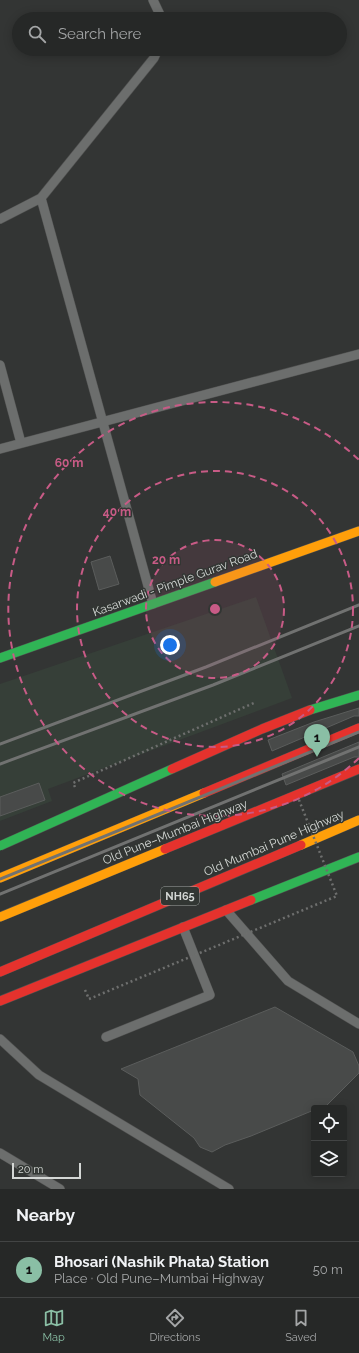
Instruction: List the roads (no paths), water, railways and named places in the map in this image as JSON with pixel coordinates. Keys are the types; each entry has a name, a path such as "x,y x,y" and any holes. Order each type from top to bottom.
{"main road":[{"name":"Kasarwadi - Pimple Gurav Road","path":"0,658 359,531"},
{"path":"0,846 262,729 310,710 359,695"},
{"path":"0,878 359,728"},
{"name":"Old Pune–Mumbai Highway","path":"0,917 359,770"},
{"name":"Old Mumbai Pune Highway","path":"0,972 359,820"},
{"path":"0,1001 359,857"}],"lane":[{"path":"153,0 159,12"},
{"path":"0,219 42,198 155,56"},
{"path":"42,198 153,604"},
{"path":"0,449 359,354"},
{"path":"0,365 21,443"},
{"path":"226,910 288,981 359,1024"},
{"path":"106,1037 210,995 183,927"},
{"path":"0,1039 39,1075 228,1189"},
{"path":"0,1153 60,1189"}],"railway":[{"path":"0,744 206,667 359,605"},
{"path":"0,764 213,685 359,626"},
{"path":"0,879 359,732"},
{"path":"0,894 359,747"}],"place":[{"name":"Bhosari (Nashik Phata) Station","path":"317,757"}]}
